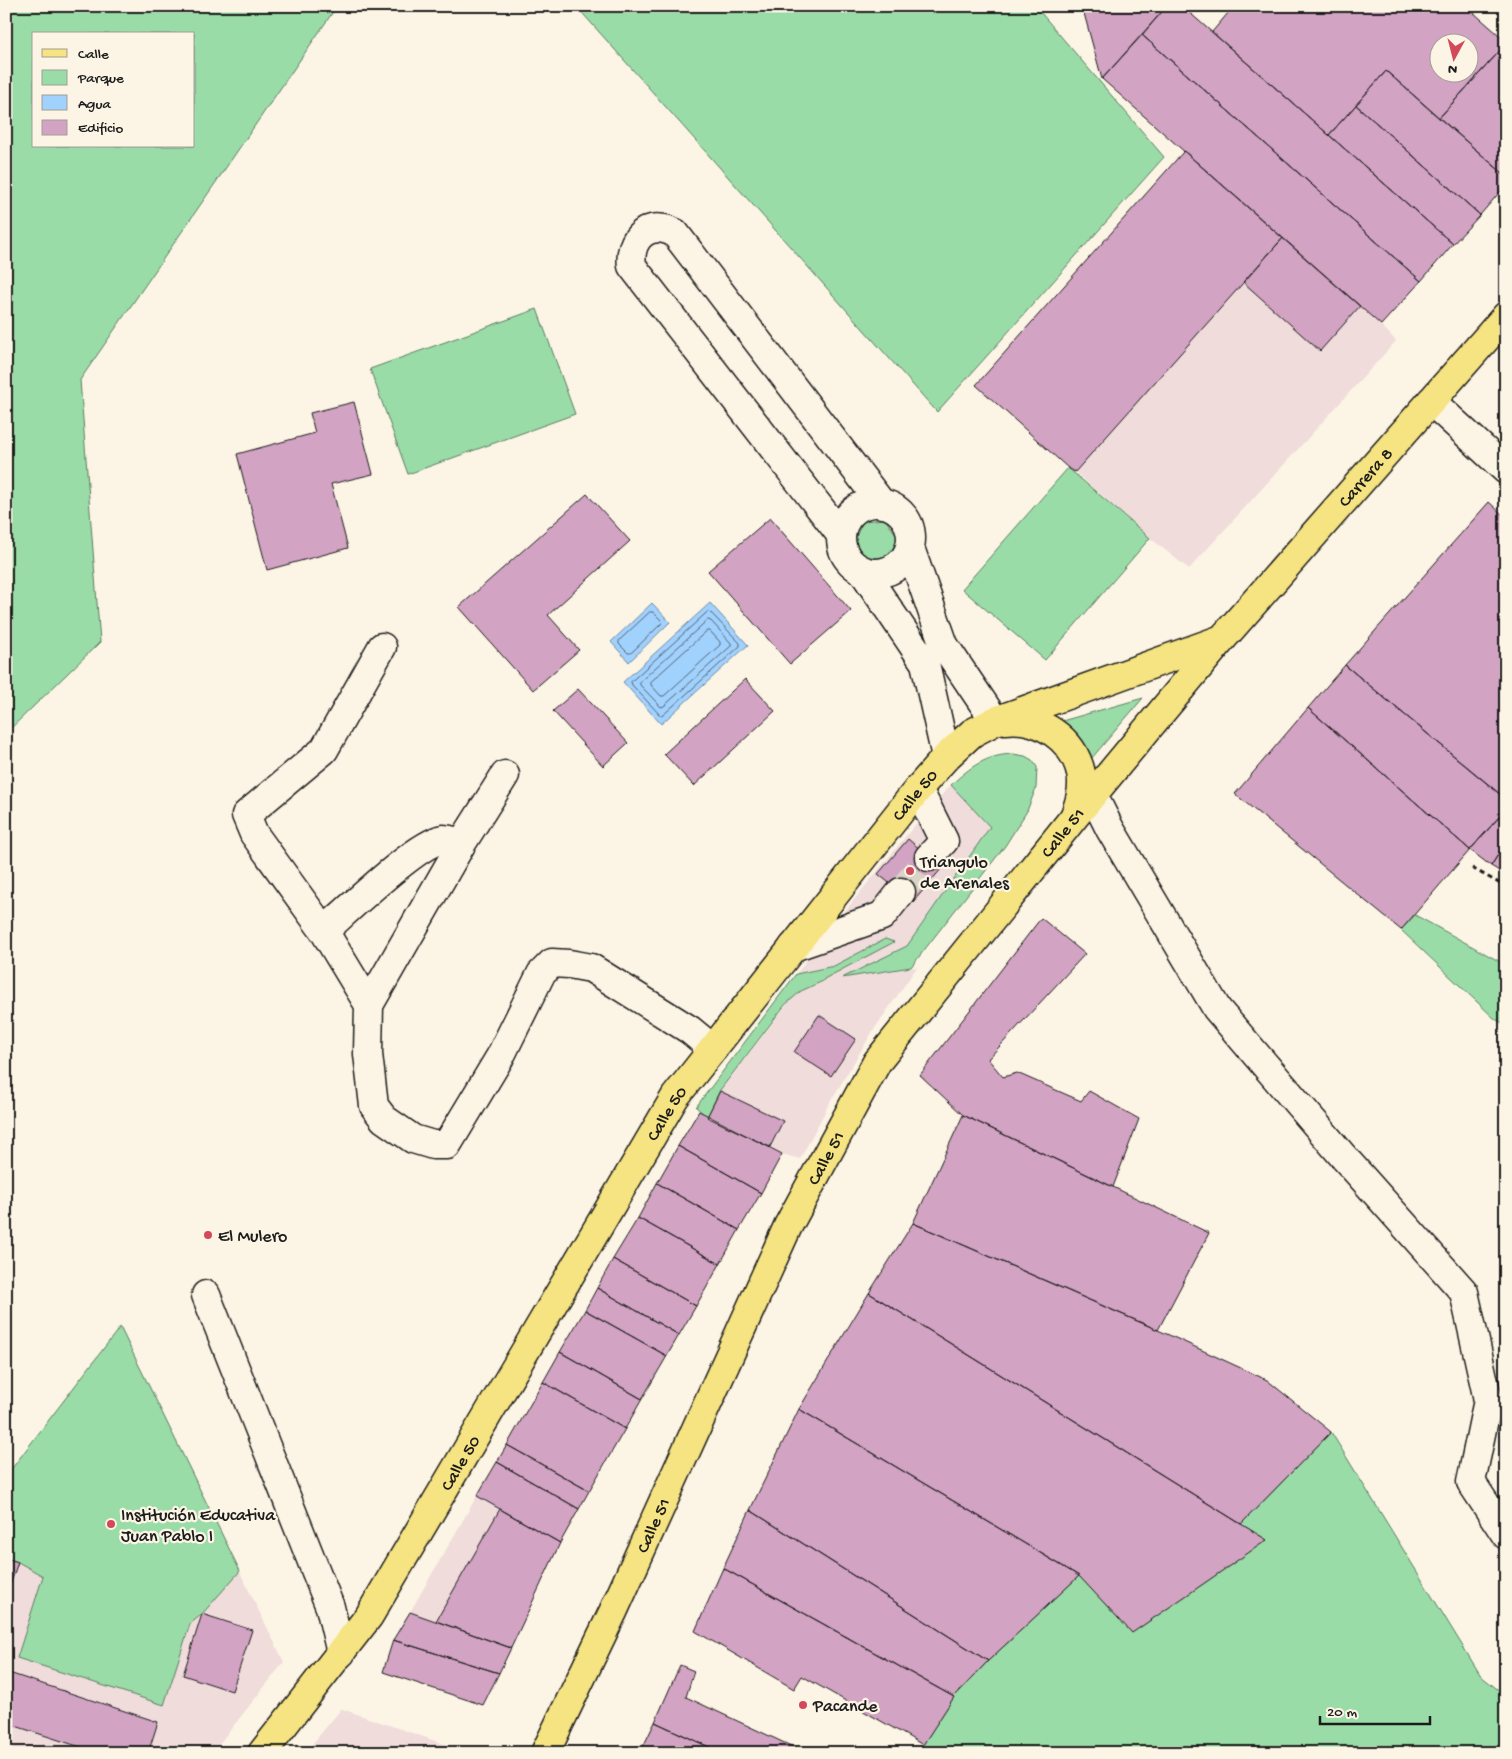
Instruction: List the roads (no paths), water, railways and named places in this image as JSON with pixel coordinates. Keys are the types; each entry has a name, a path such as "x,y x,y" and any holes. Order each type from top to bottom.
{"main road":[{"name":"Carrera 8","path":"1223,638 1506,316"},
{"name":"Calle 50","path":"262,1753 369,1616 675,1097 918,788 946,757 972,733 995,722 1223,638"},
{"name":"Calle 51","path":"545,1753 612,1612 788,1226 877,1062 1075,816 1223,638"},
{"path":"995,722 1018,719 1039,724 1058,735 1073,752 1080,773 1082,795 1075,816"}],"street":[{"path":"841,535 632,266 631,249 635,240 642,233 652,229 664,228 676,233 882,504"},
{"path":"1431,402 1506,470"},
{"path":"910,548 903,561 891,570 876,573 862,570 850,562 842,550 841,535 845,521 854,510 867,504 882,504 895,509 906,520 911,534 910,548 944,645 995,722"},
{"path":"862,570 925,663 946,757"},
{"path":"369,1005 324,931 254,834 246,815 324,750 382,647"},
{"path":"505,775 462,843 369,1005 368,1054 374,1106 384,1119 413,1139 433,1145 447,1145 500,1057 541,974 552,963 591,968 690,1030 713,1049"},
{"path":"918,788 944,841 930,857"},
{"path":"1093,795 1110,829 1217,1009 1342,1155 1464,1292 1488,1400 1471,1482 1506,1535"},
{"path":"324,931 394,870 426,846 444,839 462,843"},
{"path":"793,947 882,916 901,892"},
{"path":"206,1295 330,1607 341,1653"}],"water":[{"path":"652,603 670,622 629,662 611,642"},
{"path":"710,603 748,645 661,724 623,682"}],"tunnel":[{"path":"901,892 929,857"}],"place":[{"name":"Triangulo de Arenales","path":"910,871"},
{"name":"El Mulero","path":"208,1235"},
{"name":"Institución Educativa Juan Pablo I","path":"111,1524"},
{"name":"Pacande","path":"803,1705"}]}
